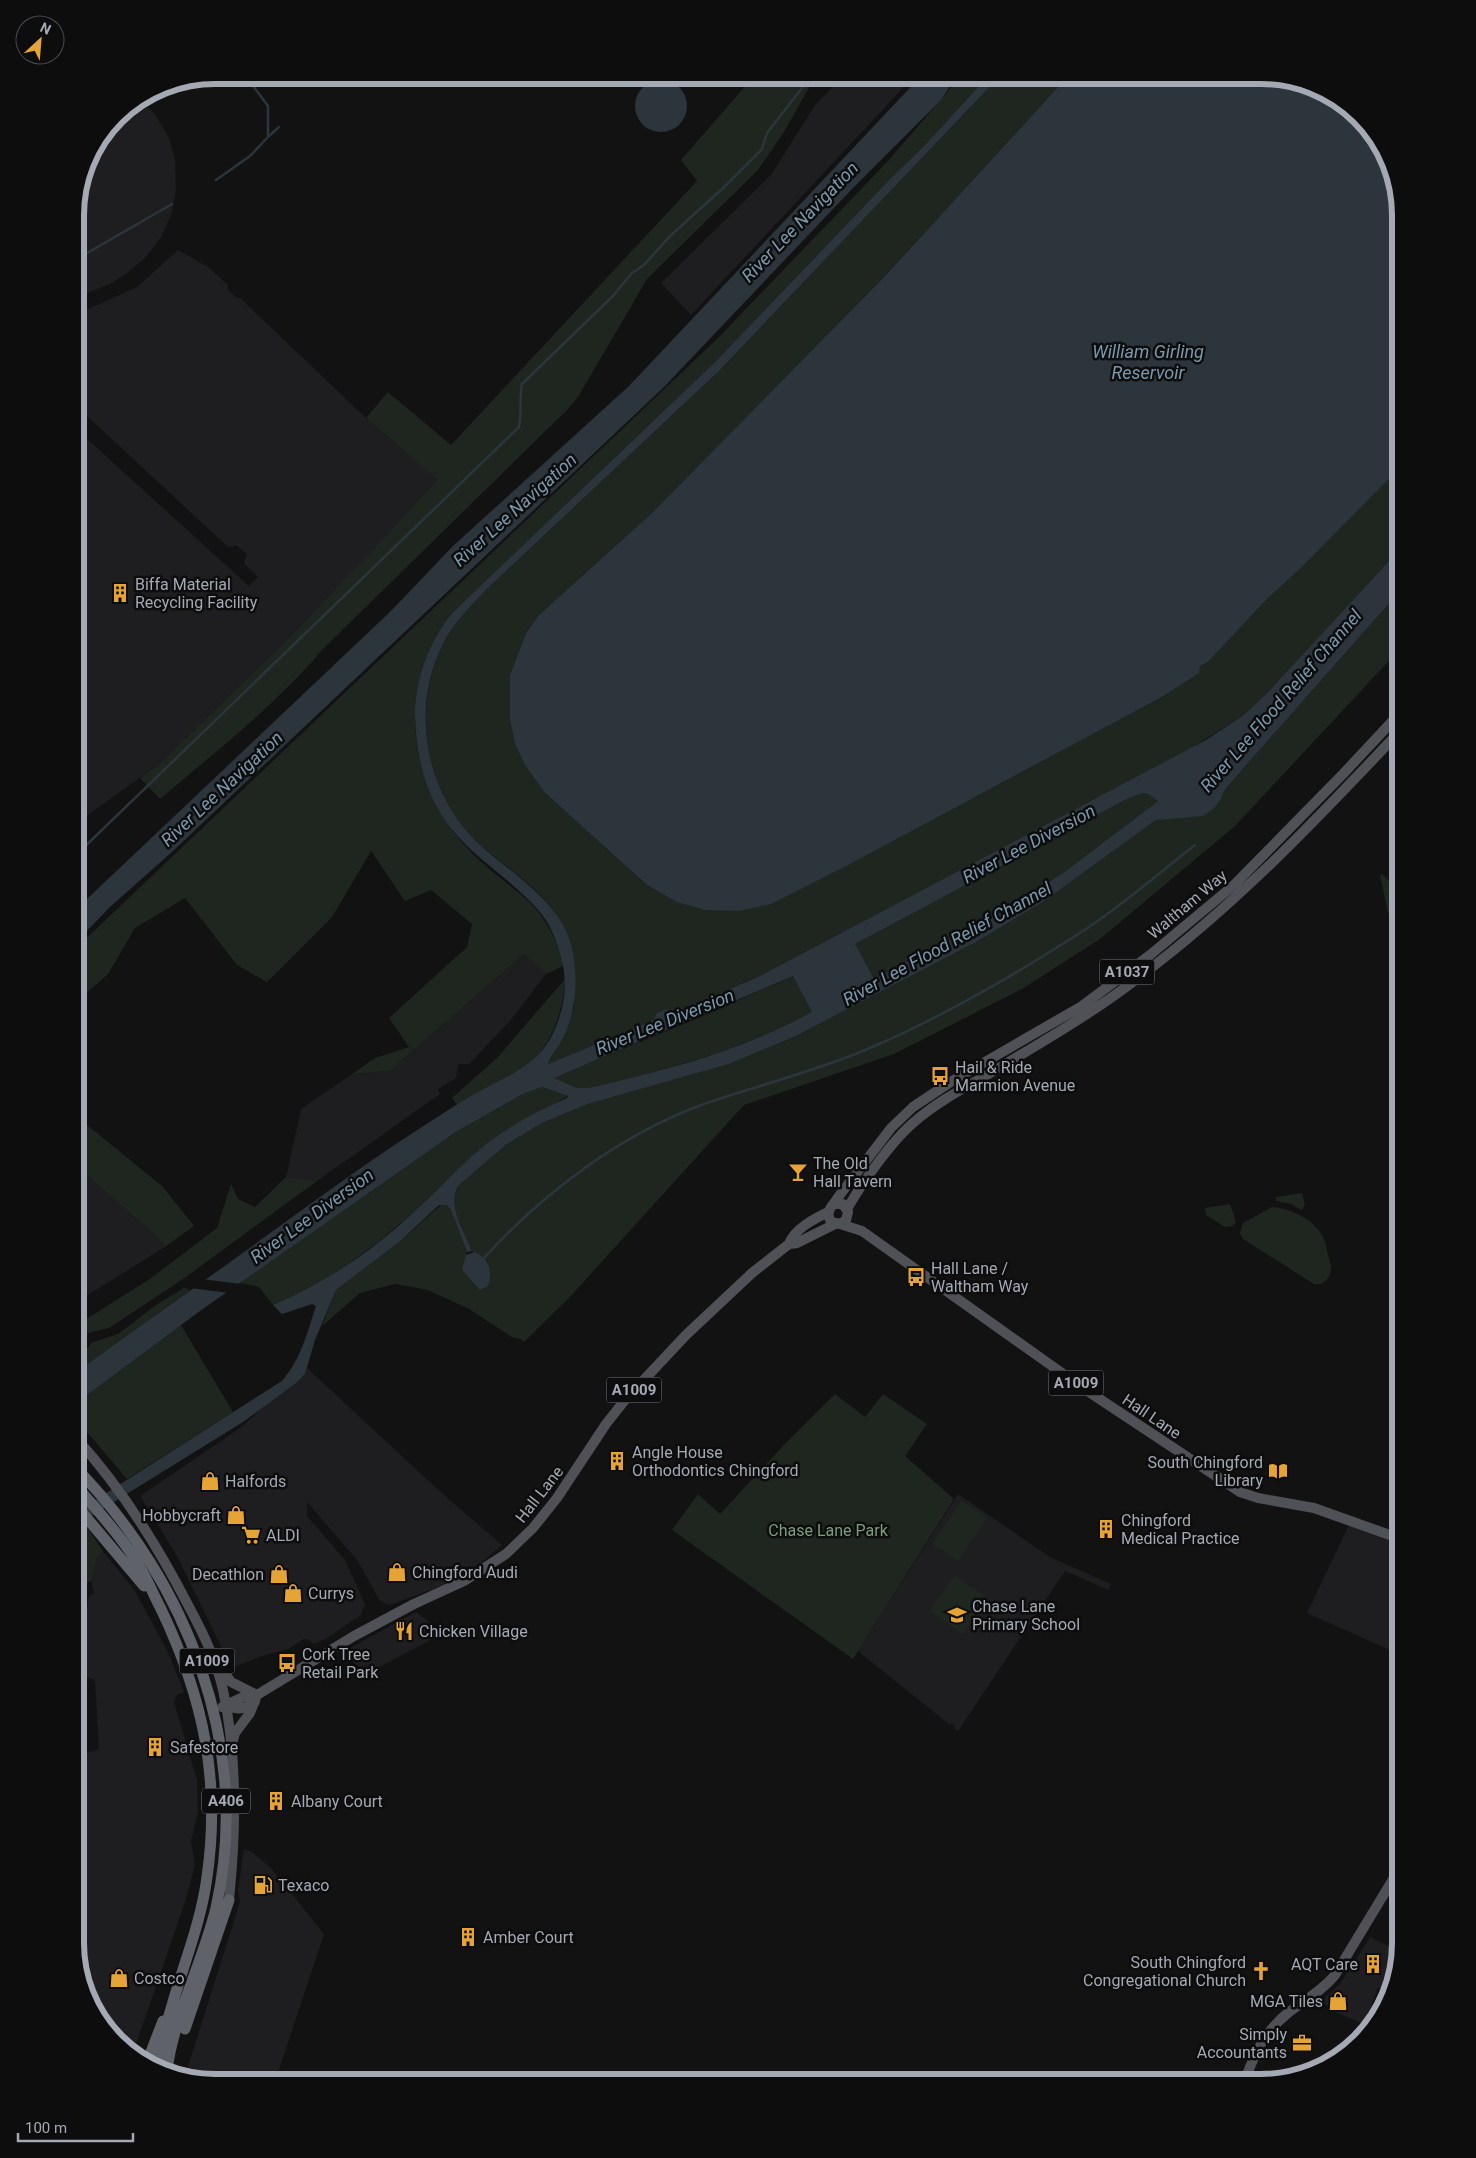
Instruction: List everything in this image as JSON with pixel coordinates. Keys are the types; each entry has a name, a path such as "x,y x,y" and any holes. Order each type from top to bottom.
{"highway":[{"name":"A406","path":"84,1477 107,1502 142,1549 166,1587 193,1646 214,1713 222,1753 226,1818 222,1880 209,1937 186,2001 169,2065"},
{"name":"A406","path":"84,1496 120,1539 133,1564 155,1598 189,1674 200,1714 208,1756 211,1787 211,1848 205,1892 158,2061"},
{"name":"A406","path":"84,1513 133,1564"},
{"path":"174,2067 228,1900"},
{"path":"149,2057 159,2026 171,2009"}],"main road":[{"name":"Waltham Way","path":"835,1204 839,1196 899,1118 928,1096 986,1061 1068,1020 1234,884 1392,722"},
{"name":"Waltham Way","path":"848,1211 893,1144 912,1124 935,1106 993,1071 1068,1020 1139,978 1243,892 1337,799 1392,740"},
{"path":"1361,755 1370,763"},
{"path":"1327,790 1337,799"},
{"path":"1302,816 1312,824"},
{"path":"1270,849 1279,857"},
{"path":"1170,938 1177,947"},
{"path":"986,1061 993,1071"},
{"path":"835,1204 843,1204 848,1211 846,1220 837,1224 829,1219 828,1212 835,1204"},
{"name":"Hall Lane","path":"848,1211 862,1231"},
{"name":"Hall Lane","path":"789,1244 791,1237 806,1225 828,1212"},
{"name":"Hall Lane","path":"224,1706 235,1710 248,1707 256,1698 354,1636 470,1578 506,1554 533,1528 557,1498 606,1424 625,1400 710,1311 752,1273 789,1244 797,1243 837,1224 862,1231 1083,1388 1240,1492 1258,1498 1314,1508 1392,1536"},
{"name":"A1009","path":"84,1448 108,1475 152,1538 226,1676 231,1682 256,1698 248,1718 235,1733 232,1744"},
{"name":"A1009","path":"193,1614 224,1706"},
{"path":"211,1650 232,1744 235,1794 234,1847 228,1900"},
{"path":"224,1706 227,1746 232,1758"},
{"path":"1247,2074 1255,2052 1268,2032 1291,2011 1327,1984 1335,1975 1392,1881"}],"shaded area":[{"path":"836,84 907,84 691,315 661,283 771,175 815,105"},
{"path":"145,104 155,114 169,138 175,159 176,190 172,212 162,236 146,257 110,284 84,294 84,206 88,181 97,157 116,128 128,116"},
{"path":"178,250 208,267 228,285 227,288 231,293 240,298 366,418 439,480 297,630 159,764 84,818 84,436 249,586 258,577 244,563 247,554 236,545 232,547 227,546 84,413 84,311 137,287"},
{"path":"524,954 546,974 510,1021 469,1064 458,1064 456,1078 438,1089 440,1094 317,1181 286,1177 301,1109 352,1074 390,1071"},
{"path":"84,1168 85,1174 156,1236 165,1247 84,1297"},
{"path":"307,1368 445,1496 502,1545 482,1562 449,1583 390,1605 380,1601 357,1560 307,1502 307,1516 345,1560 366,1606 363,1608 361,1615 327,1638 314,1644 308,1639 304,1639 288,1649 262,1656 237,1666 229,1663 176,1554 140,1496 240,1428"},
{"name":"Chase Lane Primary School","path":"958,1494 1050,1557 1111,1584 1108,1590 1065,1571 958,1731 954,1728 955,1726 951,1723 950,1725 858,1651"},
{"path":"1349,1525 1392,1542 1392,1651 1307,1613"},
{"path":"103,1551 135,1591 168,1652 184,1692 177,1695 174,1702 197,1780 198,1812 191,1841 195,1865 186,1899 135,2047 122,2036 101,2009 88,1977 85,1960 84,1754 99,1749 95,1680 84,1676 84,1628 89,1596 94,1593 91,1581 97,1556"},
{"path":"416,1612 444,1633 368,1673 341,1653"},
{"path":"244,1849 252,1852 271,1868 324,1934 278,2074 206,2074 189,2072 187,2071 240,1902 238,1890"},
{"path":"1370,1937 1392,1947 1388,1977 1383,1990 1378,1988 1364,2024 1332,2011 1321,2001 1340,1984"}],"green space":[{"path":"747,84 811,84 784,132 758,170 647,279 578,397 567,410 322,650 285,690 244,728 160,799 140,778 159,764 297,630 438,480 366,418 388,392 451,445 697,181 681,160"},
{"path":"954,84 981,84 925,145 890,179 716,361 453,612 434,640 422,670 416,702 416,734 421,766 432,796 449,825 470,851 485,866 527,900 538,912 548,926 563,966 546,974 524,954 390,1071 352,1074 375,1058 409,1047 389,1018 467,947 472,924 431,890 405,901 371,851 332,917 267,982 237,965 185,898 135,928 108,974 84,995 84,940 718,338 888,161"},
{"path":"992,84 1061,84 885,276 653,512 539,615 526,633 510,675 510,720 515,744 525,765 544,792 647,885 973,798 1162,697 1198,673 1199,666 1208,662 1268,598 1300,569 1392,477 1392,558 1268,692 1245,714 1190,749 756,978 548,1064 562,1038 574,1006 562,927 557,915 548,903 525,881 477,842 459,822 445,800 435,776 428,750 426,724 427,697 433,671 446,638 457,622 489,587 718,372"},
{"path":"1392,600 1392,658 1235,826 1100,939 1022,989 894,1054 744,1105 568,1299 524,1342 512,1337 469,1309 428,1290 395,1284 360,1293 322,1326 336,1290 398,1243 442,1204 447,1205 451,1210 467,1252 463,1270 478,1254 472,1251 458,1218 454,1202 455,1194 458,1186 507,1144 542,1123 588,1104 729,1064 796,1036 976,942 1043,902 1156,820 1173,817 1192,817 1221,799 1224,791"},
{"path":"1143,793 1158,801 1067,870 993,917 874,980 854,944 1125,800"},
{"path":"1382,874 1392,884 1392,912 1388,913 1380,875"},
{"path":"793,976 813,1012 758,1038 703,1058 588,1088 577,1088 553,1078 691,1021"},
{"path":"565,979 559,1015 550,1037 537,1057 528,1066 457,1105 452,1098 497,1058"},
{"path":"542,1087 568,1096 495,1138 474,1154 415,1211 377,1243 337,1272 310,1289 273,1305 259,1287 240,1283 456,1132 523,1094"},
{"path":"84,1122 163,1187 194,1226 165,1247 156,1236 85,1174 84,1164"},
{"path":"286,1177 317,1181 183,1279 109,1328 84,1334 84,1320 150,1279 217,1228 231,1184 238,1199 255,1207"},
{"path":"1302,1193 1305,1205 1301,1210 1291,1204 1276,1201 1276,1197"},
{"path":"1230,1204 1236,1222 1233,1226 1225,1227 1206,1215 1205,1208"},
{"path":"1272,1207 1286,1209 1302,1216 1320,1232 1325,1242 1331,1265 1329,1276 1324,1282 1314,1284 1243,1239 1240,1233 1243,1223"},
{"path":"184,1288 190,1290 84,1367 84,1347 88,1348 91,1343 118,1334 156,1305"},
{"path":"181,1325 233,1412 127,1479 84,1429 84,1397"},
{"name":"Chase Lane Park","path":"835,1394 865,1417 883,1394 927,1424 905,1456 954,1499 853,1659 672,1530 698,1494 720,1514 782,1447"},
{"path":"962,1500 987,1518 958,1561 932,1544"},
{"path":"84,1523 103,1551 97,1557 91,1581 84,1584"},
{"path":"955,1575 988,1598 963,1634 929,1611"}],"water":[{"path":"601,84 625,84 613,87"},
{"path":"648,84 674,84 685,96 685,116 679,124 671,130 661,132 651,130 643,124 637,116 635,106 637,96"},
{"path":"690,84 710,84 702,86"},
{"name":"River Lee Navigation","path":"914,84 951,84 941,100 852,189 664,387 173,851 110,907 84,934 84,902 391,611 453,546 629,386"},
{"path":"981,84 992,84 718,372 489,587 457,622 446,638 432,671 427,696 426,723 428,749 435,774 445,798 459,821 476,841 547,903 559,918 568,935 573,953 575,997 571,1018 563,1038 548,1064 654,1020 657,1013 667,1009 669,1014 756,978 1206,740 1245,714 1268,692 1392,558 1392,600 1241,771 1224,791 1221,799 1213,809 1203,816 1156,820 1043,902 976,942 796,1036 729,1064 588,1104 542,1123 507,1144 458,1186 455,1194 455,1210 472,1251 467,1252 451,1210 447,1205 439,1205 398,1243 336,1290 315,1340 305,1374 296,1383 243,1422 84,1520 84,1507 282,1381 299,1355 316,1306 312,1304 282,1314 273,1305 312,1286 348,1264 399,1226 483,1146 542,1109 567,1098 568,1096 542,1087 523,1094 456,1132 200,1311 84,1397 84,1367 383,1153 456,1105 526,1065 535,1058 550,1039 561,1013 565,985 556,940 543,916 533,904 472,851 450,827 441,815 428,788 417,745 415,716 421,674 430,648 444,623 453,612 716,361 890,179 925,145","holes":["1143,793 1158,801 1067,870 993,917 874,979 855,944 1125,800","793,976 812,1012 758,1038 703,1058 646,1074 588,1088 577,1088 554,1078"]},
{"name":"William Girling Reservoir","path":"1061,84 1270,84 1287,86 1319,97 1348,116 1360,128 1375,149 1388,181 1392,215 1392,477 1300,569 1268,598 1208,662 1200,666 1199,673 1162,697 848,865 771,904 739,911 705,910 677,902 647,885 544,792 525,765 515,744 510,720 510,675 526,633 539,615 653,512 885,276"},
{"path":"475,1252 484,1258 490,1271 488,1286 480,1290 462,1270 466,1255"}],"pier":[{"path":"201,1279 241,1284 230,1293 190,1288"}],"waterway":[{"path":"216,180 250,156 268,137 268,106 252,84"},
{"path":"84,847 519,427 522,384 613,296 631,274 645,264 670,236 721,190 762,149 767,133 805,84"},
{"path":"269,136 279,127"},
{"path":"84,255 172,204"},
{"path":"484,1258 507,1234 558,1189 613,1149 673,1117 704,1104 850,1056 898,1036 953,1008 1008,978 1086,929 1128,899 1195,845"}],"place":[{"name":"Biffa Material Recycling Facility","path":"120,593"},
{"name":"Hail & Ride Marmion Avenue","path":"940,1076"},
{"name":"The Old Hall Tavern","path":"798,1172"},
{"name":"Hall Lane / Waltham Way","path":"916,1277"},
{"name":"Angle House Orthodontics Chingford","path":"617,1461"},
{"name":"South Chingford Library","path":"1278,1471"},
{"name":"Halfords","path":"210,1481"},
{"name":"Hobbycraft","path":"236,1515"},
{"name":"Chingford Medical Practice","path":"1106,1529"},
{"name":"ALDI","path":"251,1535"},
{"name":"Chingford Audi","path":"397,1572"},
{"name":"Decathlon","path":"279,1574"},
{"name":"Currys","path":"293,1593"},
{"name":"Chase Lane Primary School","path":"957,1615"},
{"name":"Chicken Village","path":"404,1631"},
{"name":"Cork Tree Retail Park","path":"287,1663"},
{"name":"Safestore","path":"155,1747"},
{"name":"Albany Court","path":"276,1801"},
{"name":"Texaco","path":"263,1885"},
{"name":"Amber Court","path":"468,1937"},
{"name":"AQT Care","path":"1373,1964"},
{"name":"South Chingford Congregational Church","path":"1261,1971"},
{"name":"Costco","path":"119,1978"},
{"name":"MGA Tiles","path":"1338,2001"},
{"name":"Simply Accountants","path":"1302,2043"}],"water label":[{"name":"River Lee Flood Relief Channel","path":"1281,701"},
{"name":"River Lee Diversion","path":"1029,844"},
{"name":"River Lee Flood Relief Channel","path":"947,944"},
{"name":"River Lee Diversion","path":"665,1022"},
{"name":"River Lee Diversion","path":"312,1216"}]}
